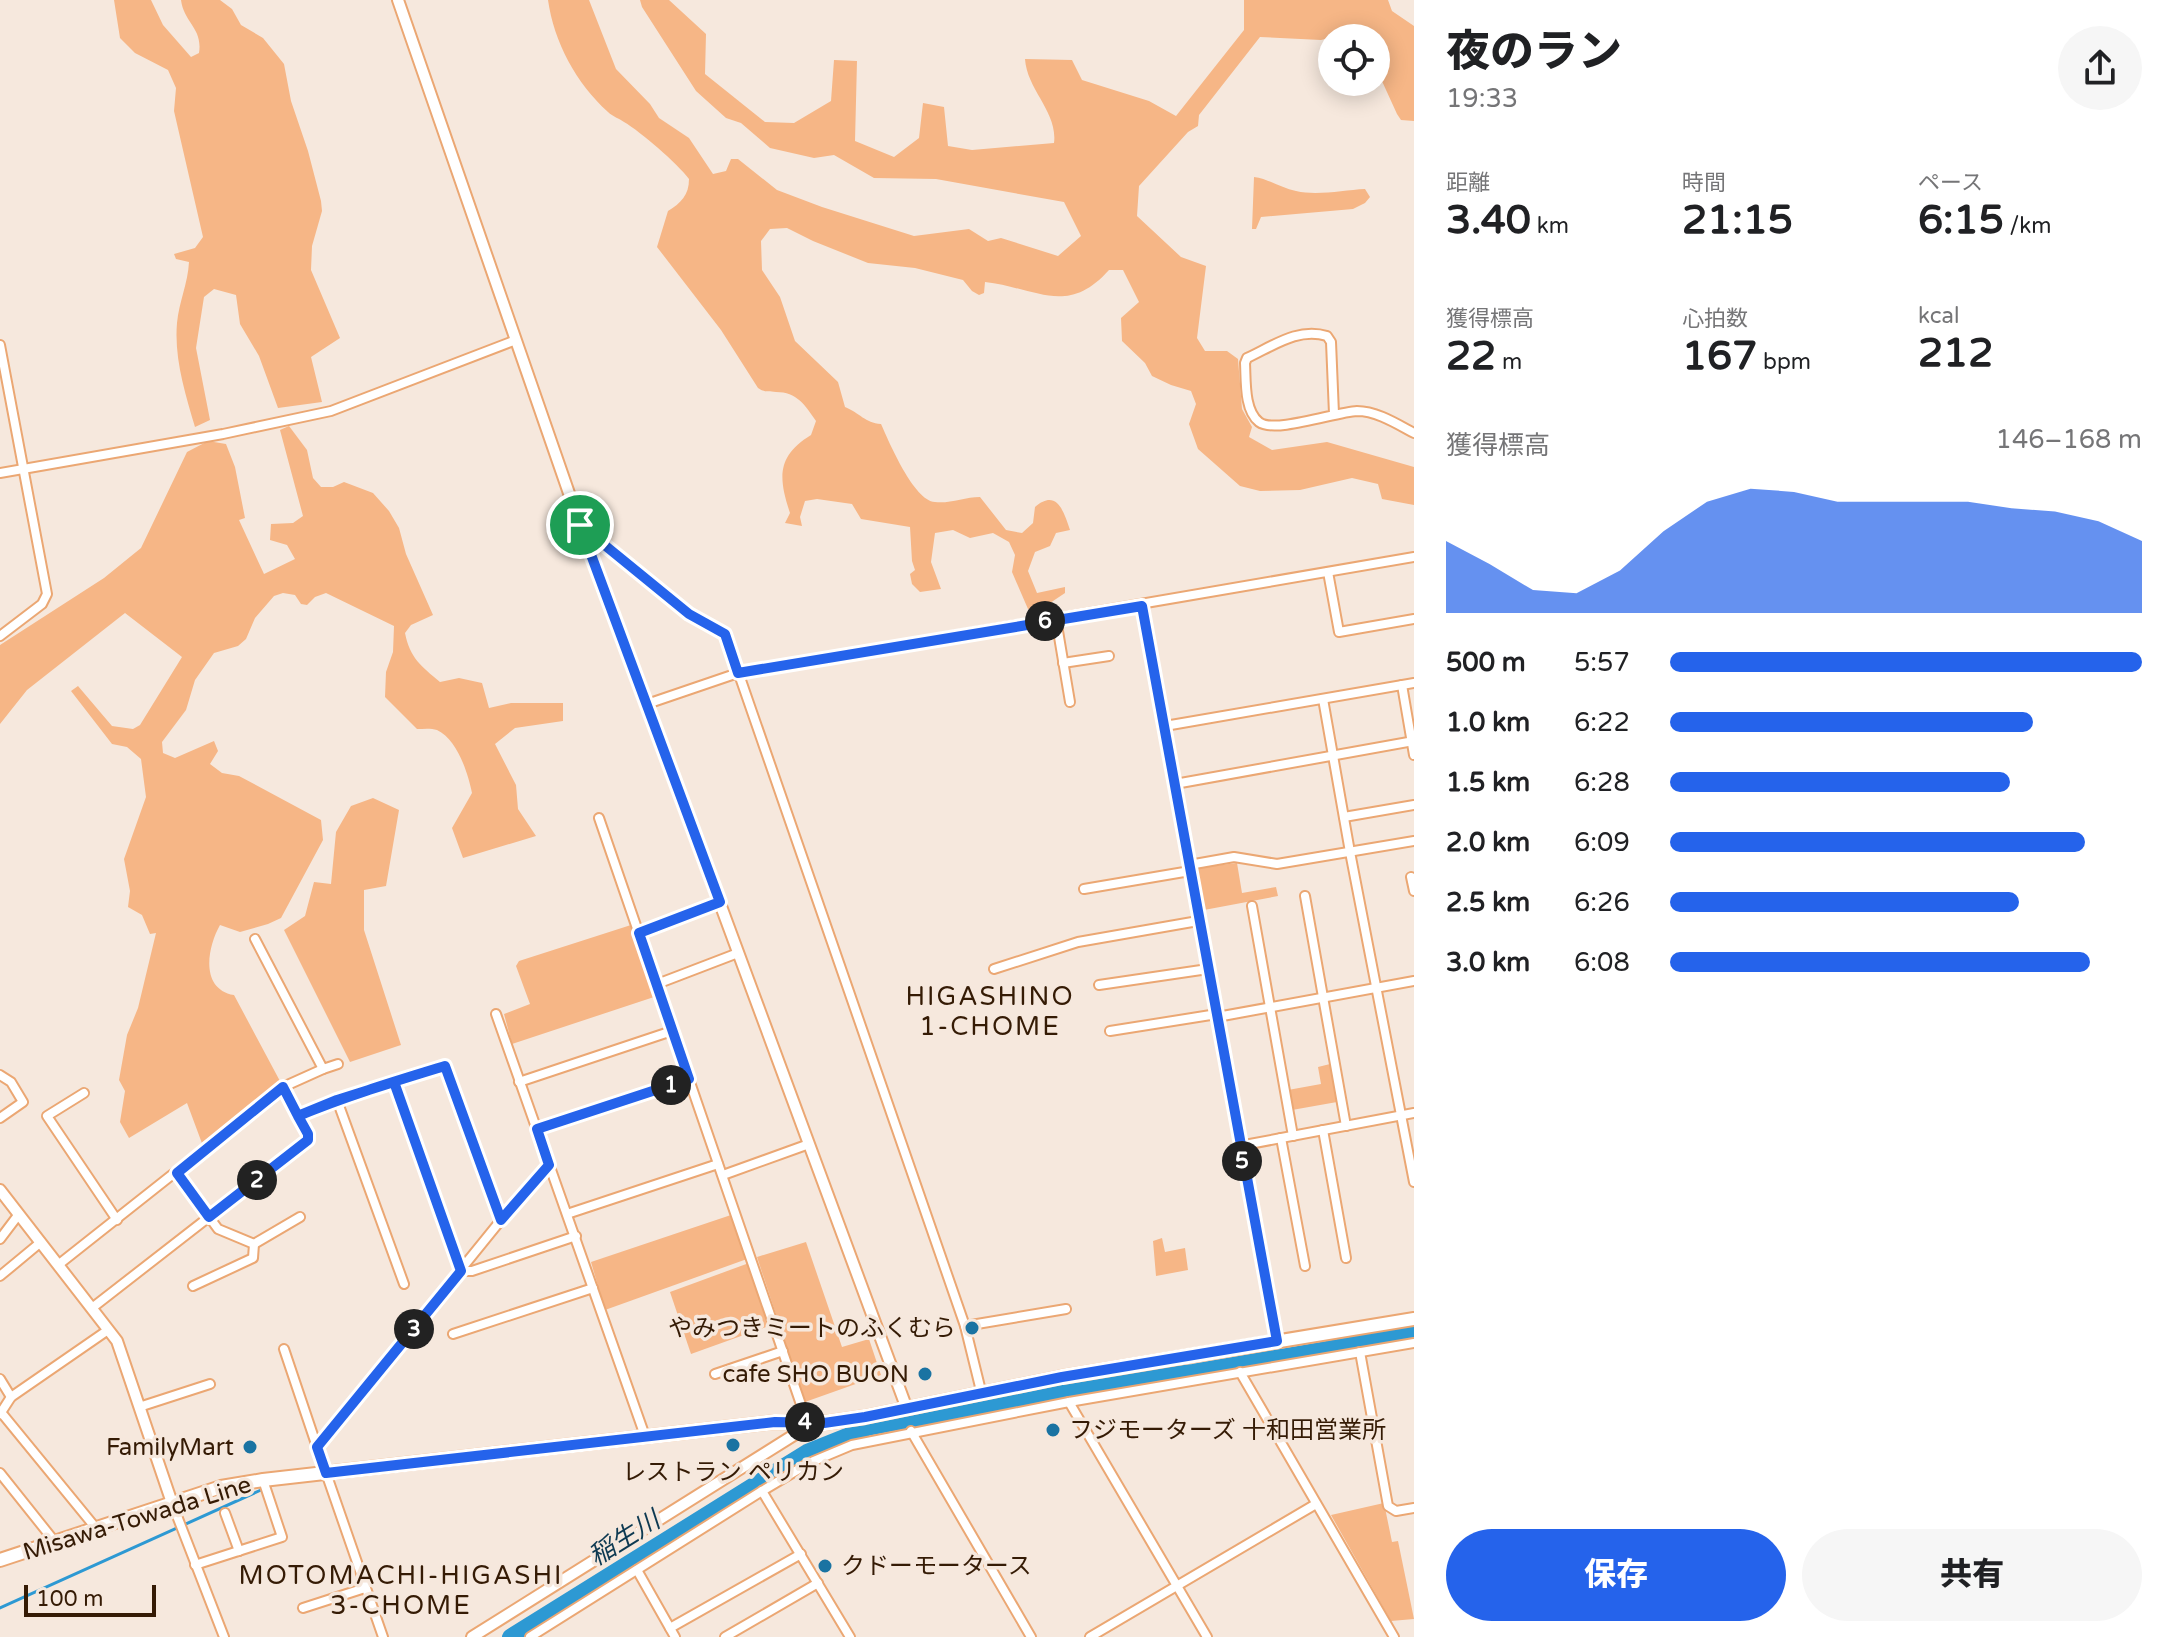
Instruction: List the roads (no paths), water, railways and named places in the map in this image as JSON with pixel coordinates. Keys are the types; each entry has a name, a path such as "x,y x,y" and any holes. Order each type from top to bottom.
{"main road":[{"name":"Misawa-Towada Line","path":"0,1560 221,1487 775,1422 824,1423 982,1395 1062,1377 1414,1319"}],"street":[{"path":"398,0 580,525 907,1409"},
{"path":"1334,414 1331,342 1327,336 1318,333 1292,336 1247,358 1248,401 1260,423 1267,426 1358,411 1373,413 1414,433"},
{"path":"0,473 223,434 331,411 516,340"},
{"path":"0,345 47,594 42,604 0,636"},
{"path":"580,525 689,614 725,634 965,1326 982,1395"},
{"path":"647,704 738,673 1414,557"},
{"path":"1328,572 1339,632 1414,619"},
{"path":"1142,606 1277,1341"},
{"path":"1056,619 1070,702"},
{"path":"1063,663 1109,656"},
{"path":"1165,726 1414,683"},
{"path":"1402,685 1414,755"},
{"path":"1323,699 1414,1182"},
{"path":"1175,784 1413,741"},
{"path":"1344,817 1414,805"},
{"path":"599,818 807,1422"},
{"path":"1084,889 1234,857 1277,864 1414,841"},
{"path":"1411,877 1414,891"},
{"path":"1305,896 1346,1126"},
{"path":"639,933 720,902"},
{"path":"1252,906 1293,1136"},
{"path":"994,969 1078,942 1198,921"},
{"path":"255,939 323,1069"},
{"path":"657,984 738,953"},
{"path":"1099,985 1208,969"},
{"path":"1110,1031 1414,981"},
{"path":"496,1014 645,1436"},
{"path":"519,1082 672,1031"},
{"path":"58,1265 283,1087 338,1064"},
{"path":"298,1116 337,1100 445,1066 501,1220"},
{"path":"0,1075 11,1082 23,1102 0,1118"},
{"path":"537,1129 689,1079"},
{"path":"394,1082 461,1271"},
{"path":"92,1308 308,1140 308,1134 283,1087"},
{"path":"84,1093 47,1116 117,1220"},
{"path":"337,1100 404,1284"},
{"path":"1239,1146 1414,1113"},
{"path":"1323,1130 1346,1258"},
{"path":"1281,1138 1305,1266"},
{"path":"723,1175 809,1144"},
{"path":"567,1214 718,1164"},
{"path":"317,1447 549,1165"},
{"path":"177,1173 218,1229 254,1244"},
{"path":"0,1190 92,1308 121,1352 172,1503 224,1637"},
{"path":"0,1239 19,1214"},
{"path":"254,1244 300,1217"},
{"path":"461,1271 472,1271 576,1236"},
{"path":"0,1276 41,1242"},
{"path":"193,1286 253,1258 254,1244"},
{"path":"453,1334 593,1288"},
{"path":"965,1326 1066,1309"},
{"path":"95,1527 0,1412 11,1397 108,1330"},
{"path":"530,1637 762,1491 836,1450 911,1431 1414,1343"},
{"path":"284,1349 383,1637"},
{"path":"715,1374 783,1351"},
{"path":"1360,1352 1388,1506 1396,1511 1414,1508"},
{"path":"1240,1372 1392,1637"},
{"path":"0,1379 11,1397"},
{"path":"139,1407 210,1384"},
{"path":"1069,1402 1205,1636"},
{"path":"472,1637 794,1435 824,1423"},
{"path":"911,1431 1031,1637"},
{"path":"0,1473 55,1542"},
{"path":"195,1565 282,1537 263,1480"},
{"path":"762,1491 850,1637"},
{"path":"1090,1637 1316,1504"},
{"path":"225,1513 239,1551"},
{"path":"637,1570 672,1633 801,1554"},
{"path":"725,1637 818,1583"},
{"path":"303,1608 365,1588"}],"waterway":[{"name":"稲生川","path":"510,1637 807,1452 867,1428 1127,1380 1193,1372 1414,1334"},
{"path":"0,1608 261,1490"}],"place":[{"name":"やみつきミートのふくむら","path":"972,1328"},
{"name":"cafe SHO BUON","path":"925,1374"},
{"name":"フジモーターズ 十和田営業所","path":"1053,1430"},
{"name":"レストラン ペリカン","path":"733,1445"},
{"name":"FamilyMart","path":"250,1447"},
{"name":"クドーモータース","path":"825,1566"}],"district":[{"name":"HIGASHINO 1-CHOME","path":"990,1011"},
{"name":"MOTOMACHI-HIGASHI 3-CHOME","path":"401,1590"}]}
